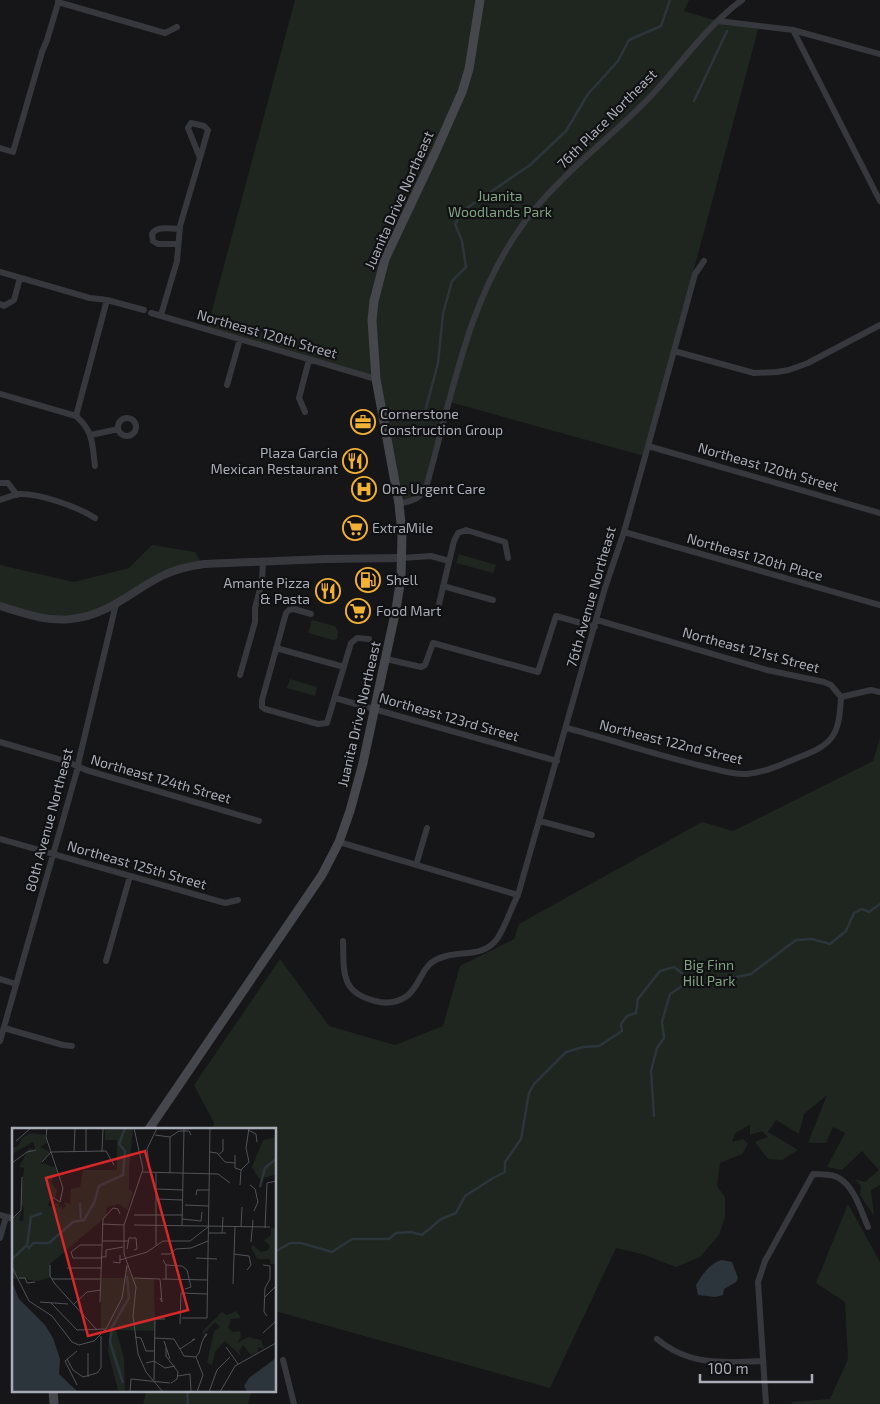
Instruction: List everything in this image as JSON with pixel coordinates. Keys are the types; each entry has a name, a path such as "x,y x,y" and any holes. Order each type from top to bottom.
{"main road":[{"name":"Juanita Drive Northeast","path":"150,1128 322,875 339,842 350,811 363,763 399,597 402,558 399,504 376,379 372,320 374,301 385,259 436,153 462,92 469,69 480,0"}],"street":[{"name":"76th Place Northeast","path":"399,504 415,500 422,494 427,484 470,326 488,281 513,238 556,186 649,98 718,21 742,0"},
{"path":"0,148 13,152 59,1 165,33 177,28"},
{"path":"718,21 793,30 880,54"},
{"path":"793,30 880,201"},
{"path":"161,315 177,261 180,229 208,130 206,127 192,123 188,128 200,158"},
{"path":"178,244 158,244 153,241 152,234 158,228 180,229"},
{"name":"76th Avenue Northeast","path":"343,942 344,975 348,986 364,998 382,1003 391,1003 409,995 429,964 439,957 483,951 498,939 518,895 567,728 605,588 624,532 695,274 704,261"},
{"path":"0,273 90,298 107,300 144,310"},
{"path":"0,304 4,306 14,300 20,278"},
{"path":"76,416 107,300"},
{"name":"Northeast 120th Street","path":"151,312 376,379"},
{"path":"674,351 754,373 777,372 808,363 880,325"},
{"path":"227,385 240,339"},
{"path":"305,412 299,398 309,360"},
{"path":"0,394 76,416 86,425 91,435 95,466"},
{"path":"91,435 118,429"},
{"name":"Northeast 120th Street","path":"648,446 880,513"},
{"path":"0,483 8,483 18,494"},
{"path":"0,500 18,494 33,495 80,509 95,518"},
{"path":"439,604 458,533 466,530 505,542 508,558"},
{"name":"Northeast 120th Place","path":"624,532 880,605"},
{"path":"0,606 39,617 71,619 100,612 163,575 204,564 431,556 449,561"},
{"path":"240,675 255,622 255,608 262,582 263,561"},
{"path":"443,586 493,600"},
{"name":"80th Avenue Northeast","path":"0,1042 78,767 116,604"},
{"path":"311,614 294,609 288,610 286,613 262,700 262,705 265,709 318,724 325,723 329,719 351,643 357,638 369,640"},
{"name":"Northeast 121st Street","path":"386,659 421,667 425,664 433,643 538,672 556,616 596,624 767,670 824,682 831,684 841,697"},
{"path":"276,648 344,667"},
{"path":"841,697 871,690 880,692"},
{"name":"Northeast 122nd Street","path":"567,728 691,763 745,774 769,770 815,752 827,745 836,731 841,697"},
{"name":"Northeast 123rd Street","path":"335,698 557,761"},
{"name":"Northeast 124th Street","path":"0,742 259,821"},
{"path":"540,821 592,835"},
{"path":"416,865 427,828"},
{"name":"Northeast 125th Street","path":"0,839 225,903 238,900"},
{"path":"339,842 518,895"},
{"path":"106,961 130,876"},
{"path":"0,979 16,984"},
{"path":"4,1028 72,1046"},
{"path":"766,1404 758,1282 765,1261 813,1174 835,1176 842,1180 856,1199 868,1227"},
{"path":"0,1238 3,1216"},
{"path":"657,1339 670,1350 704,1361 763,1360"},
{"path":"283,1360 294,1404"}],"green space":[{"name":"Juanita Woodlands Park","path":"295,0 689,0 684,11 718,21 759,26 644,456 450,402 423,494 399,504 376,379 207,329"},
{"path":"152,545 195,552 201,562 183,566 116,604 71,619 0,606 0,565 74,582 129,568"},
{"path":"459,554 496,565 493,573 456,563"},
{"path":"312,620 335,626 338,631 337,639 333,640 308,633"},
{"path":"290,679 317,687 315,696 287,688"},
{"name":"Big Finn Hill Park","path":"880,738 880,1185 871,1190 874,1216 860,1195 861,1186 855,1179 865,1182 879,1170 862,1151 842,1170 827,1167 845,1133 833,1127 826,1143 808,1143 827,1095 804,1114 799,1134 776,1120 768,1132 798,1150 782,1160 768,1159 755,1142 768,1137 762,1131 750,1135 750,1125 735,1133 732,1142 743,1139 748,1144 742,1154 720,1163 717,1186 725,1197 725,1217 719,1235 700,1257 676,1267 642,1254 616,1248 550,1388 276,1311 276,1128 213,1128 214,1123 194,1085 280,959 329,1026 395,1045 443,1026 460,966 514,939 519,924 702,822 733,831 873,761"},
{"path":"848,1204 880,1262 880,1404 791,1404 792,1402 830,1399 848,1359 845,1302 816,1283"},
{"path":"146,1392 251,1392 248,1404 143,1404"}],"shaded area":[{"path":"722,1260 732,1262 738,1278 736,1282 724,1289 723,1295 715,1297 698,1295 696,1285 701,1277 710,1267"}],"waterway":[{"path":"425,412 438,363 443,314 452,281 466,267 462,241 455,224 464,210 530,165 566,131 588,94 618,61 629,40 661,26 670,0"},
{"path":"694,101 727,31"},
{"path":"276,1251 290,1243 301,1243 332,1252 352,1239 389,1239 396,1233 411,1232 422,1235 441,1219 456,1213 465,1196 505,1172 505,1162 521,1139 529,1093 534,1084 566,1052 583,1047 599,1046 622,1031 621,1024 627,1016 636,1013 638,999 660,971 674,967 697,985 751,974 796,940 812,939 830,944 846,931 854,913 862,909 869,912 880,904"},
{"path":"654,1116 651,1071 657,1048 664,1038 662,1022 670,994 685,984 696,985"},
{"path":"187,1392 188,1404"}],"place":[{"name":"Cornerstone Construction Group","path":"363,422"},
{"name":"Plaza Garcia Mexican Restaurant","path":"355,461"},
{"name":"One Urgent Care","path":"364,489"},
{"name":"ExtraMile","path":"355,528"},
{"name":"Shell","path":"368,580"},
{"name":"Amante Pizza & Pasta","path":"328,591"},
{"name":"Food Mart","path":"358,611"}]}
